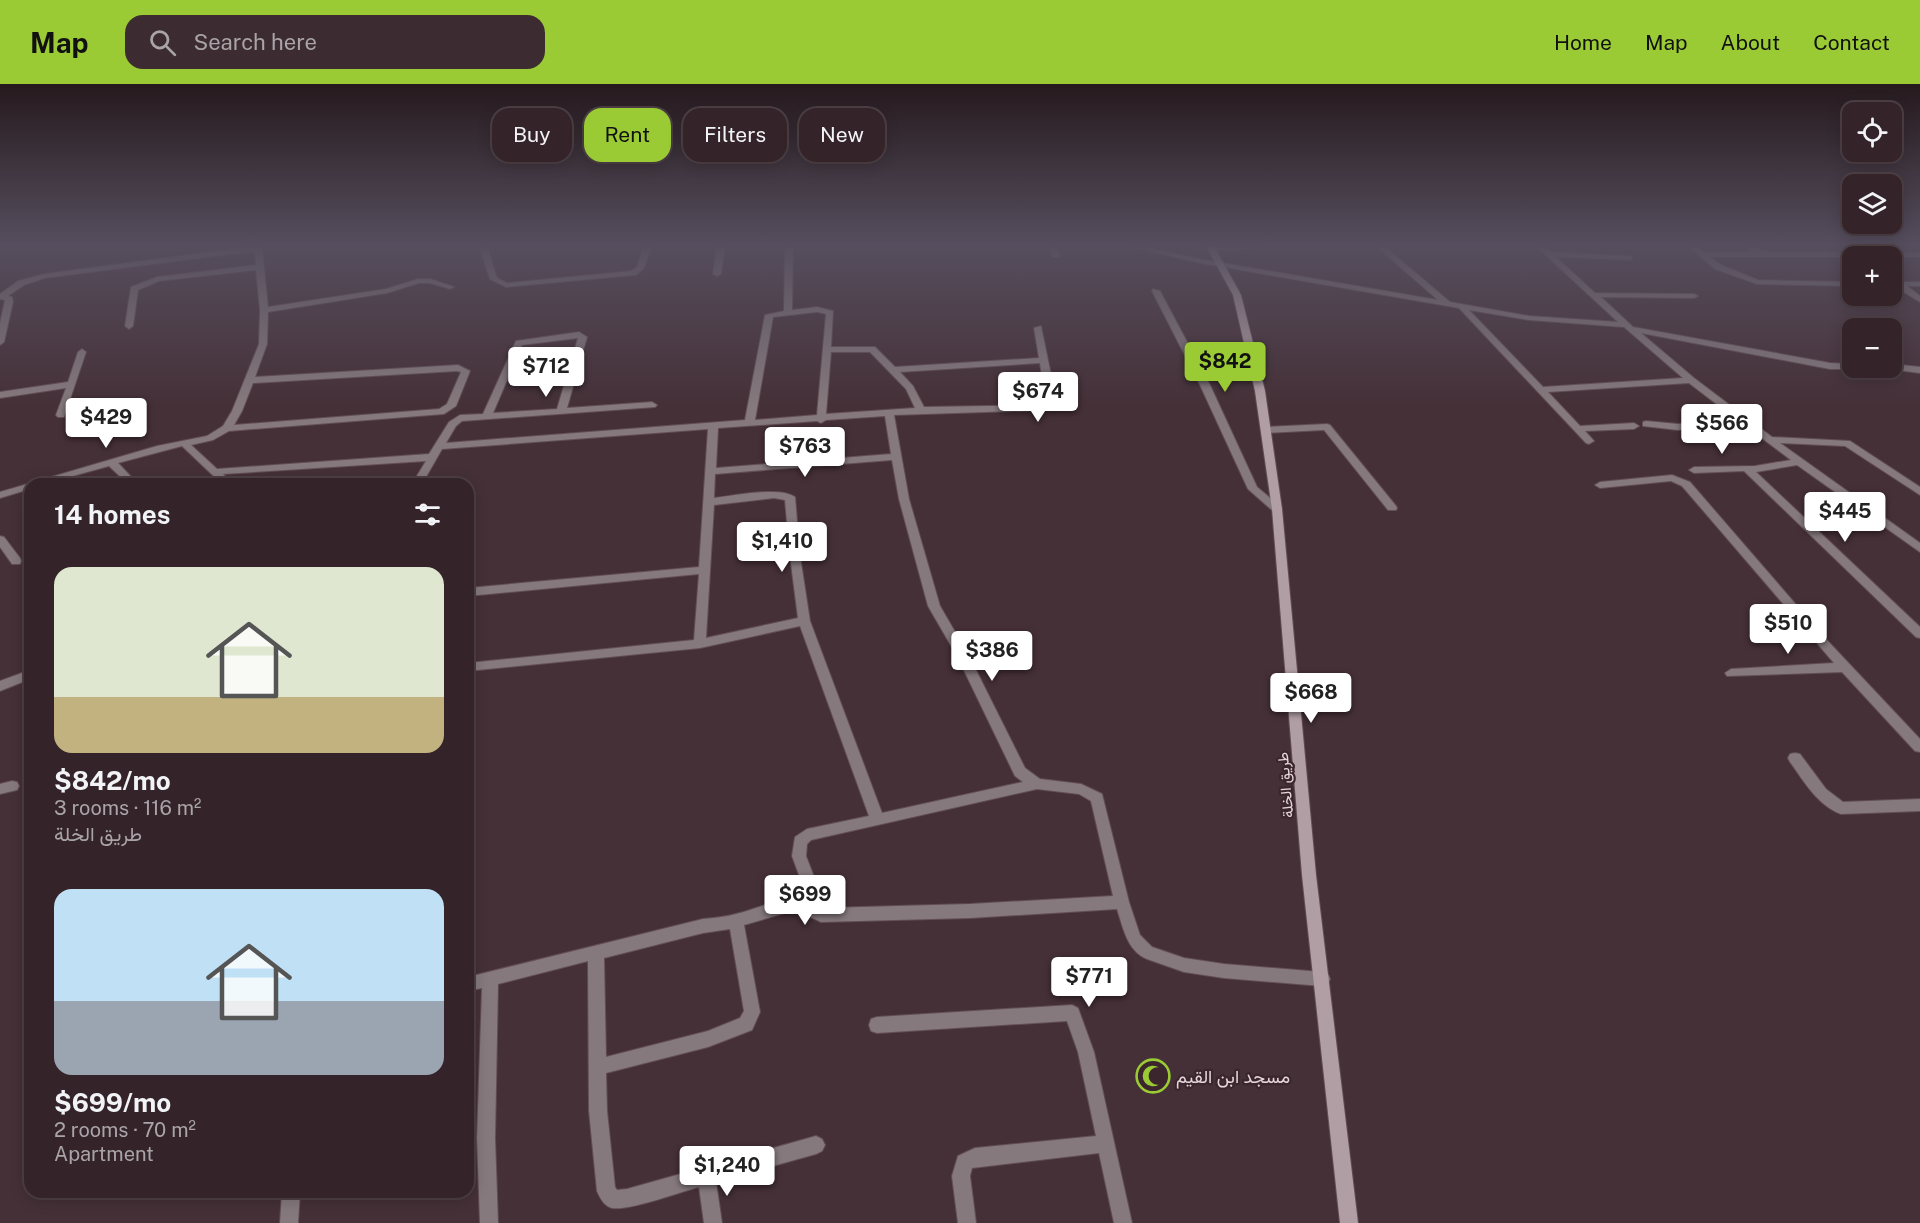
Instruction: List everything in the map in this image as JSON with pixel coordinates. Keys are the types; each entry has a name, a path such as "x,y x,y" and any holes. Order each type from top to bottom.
{"street":[{"path":"0,342 9,299"},
{"path":"129,326 133,299"},
{"path":"227,428 237,411 263,344 263,299"},
{"path":"264,310 334,299"},
{"path":"788,299 788,311"},
{"path":"1160,299 1205,385 1253,489 1277,509"},
{"name":"طريق الخلة","path":"1238,299 1248,333 1266,430 1277,509 1310,874 1349,1223"},
{"path":"1421,299 1549,320 1628,327 1842,367"},
{"path":"1442,299 1448,304"},
{"path":"1598,299 1691,380 1798,462 1920,548"},
{"path":"1461,306 1590,441"},
{"path":"749,424 769,315 818,309 829,311 821,420"},
{"path":"440,446 821,420 921,410 1049,408 1052,405 1050,386 1038,328"},
{"path":"487,416 520,342 579,335 583,337 561,411"},
{"path":"826,350 872,349 910,388 921,410"},
{"path":"61,415 82,352"},
{"path":"892,370 1044,360"},
{"path":"61,478 111,462 210,438 227,428 441,412 451,406 466,371 458,368 250,380"},
{"path":"1902,368 1920,370"},
{"path":"1542,390 1691,380"},
{"path":"0,396 71,384"},
{"path":"421,478 456,421 487,416 652,405"},
{"path":"889,414 904,499 934,606 963,657 1020,772 1037,784"},
{"path":"1646,424 1678,427 1746,421"},
{"path":"1578,429 1634,426"},
{"path":"700,644 713,427"},
{"path":"1266,430 1327,427 1392,508"},
{"path":"1771,440 1847,443 1920,492"},
{"path":"184,443 220,478"},
{"path":"213,472 434,457"},
{"path":"711,471 897,457"},
{"path":"111,462 127,478"},
{"path":"1694,470 1751,468 1798,462"},
{"path":"1751,468 1749,472 1920,634"},
{"path":"1600,484 1672,478 1686,484 1845,667 1920,747"},
{"path":"0,495 24,488"},
{"path":"710,502 774,495 790,497 804,621 877,819"},
{"path":"0,539 16,561"},
{"path":"474,591 705,570"},
{"path":"474,666 700,644 804,621"},
{"path":"1731,673 1845,667"},
{"path":"0,686 24,676"},
{"path":"1796,758 1823,795 1834,805 1842,808 1920,805"},
{"path":"821,915 800,856 800,841 807,835 1037,784 1081,789 1097,798 1122,902 1134,939 1147,952 1184,965 1224,971 1322,979"},
{"path":"474,983 704,926 736,921 785,906 802,906 821,915 970,911 1122,902"},
{"path":"598,1067 708,1038 746,1024 752,1012 736,921"},
{"path":"596,952 598,1111 606,1191 613,1198 627,1198 816,1145"},
{"path":"489,1223 486,1138 490,980"},
{"path":"877,1025 1072,1013 1086,1052 1123,1223"},
{"path":"967,1223 961,1176 964,1162 975,1157 1106,1144"},
{"path":"706,1176 713,1223"},
{"path":"289,1223 291,1198"}],"place":[{"name":"مسجد ابن القيم","path":"1153,1076"}]}
